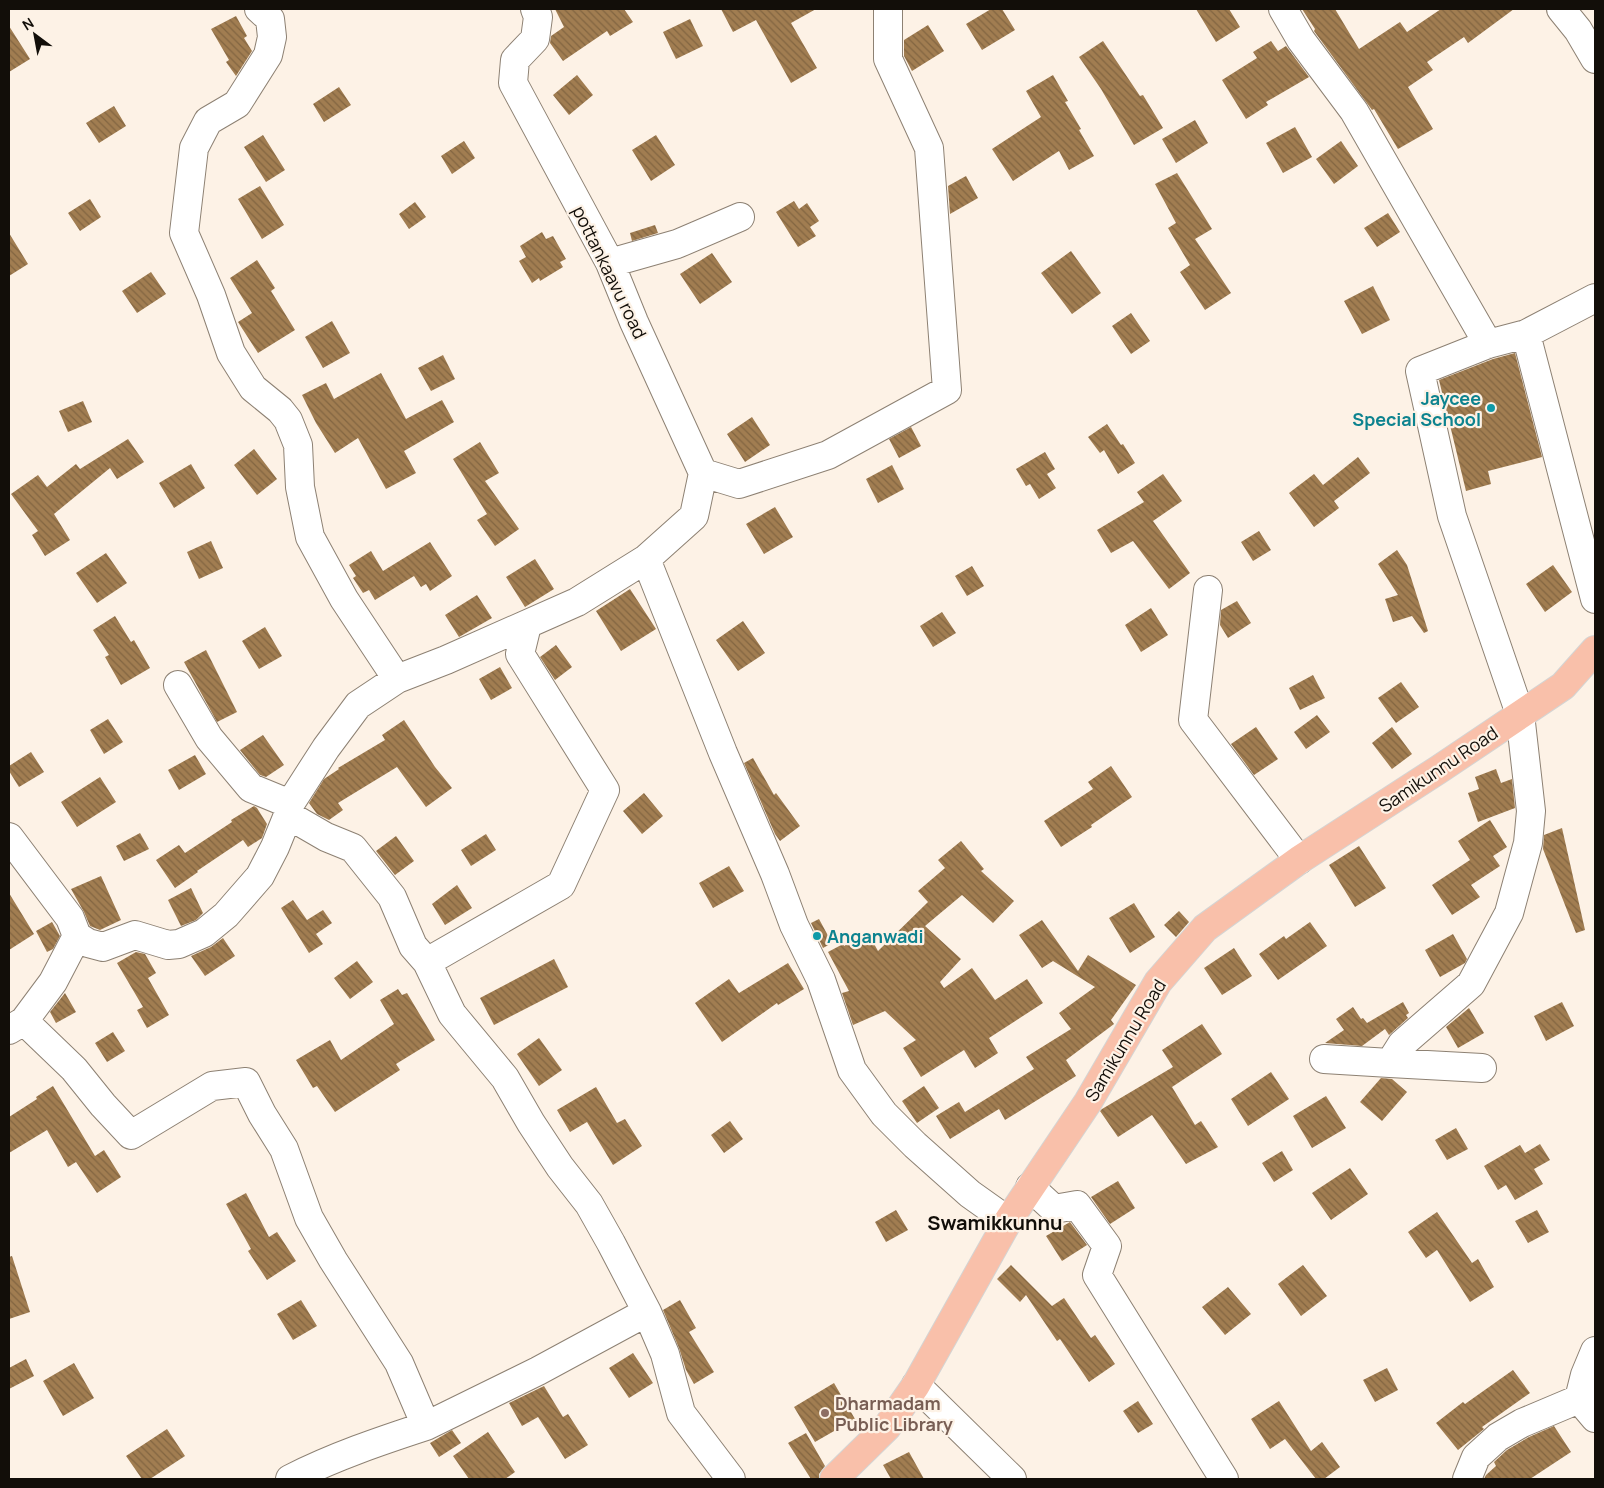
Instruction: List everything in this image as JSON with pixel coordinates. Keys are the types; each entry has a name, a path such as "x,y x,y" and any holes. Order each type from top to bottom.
{"main road":[{"name":"Samikunnu Road","path":"834,1479 887,1427 916,1385 1008,1221 1088,1102 1158,982 1205,928 1299,860 1563,686 1595,650"}],"street":[{"path":"259,9 270,19 272,37 268,55 237,104 208,121 194,148 184,233 211,295 231,353 253,388 280,410 288,420 298,445 300,487 310,537 344,599 397,679"},
{"name":"pottankaavu road","path":"535,9 538,17 535,38 515,60 513,83 610,263 634,322 703,473"},
{"path":"9,836 70,918 77,936 88,943 103,947 135,935 168,945 179,944 204,933 226,915 260,876 275,847 289,810 326,748 358,705 397,679 446,660 577,602 646,559 694,516 703,473 738,484 828,455 947,390 930,148 888,60 888,9"},
{"path":"1283,9 1301,40 1354,111 1488,344"},
{"path":"1571,12 1578,30 1595,60"},
{"path":"610,263 677,244 740,217"},
{"path":"1390,1063 1402,1044 1471,984 1509,913 1528,843 1531,811 1520,714 1452,516 1420,371 1488,344 1526,334 1595,298"},
{"path":"1526,334 1595,599"},
{"path":"646,559 723,753 775,874 794,925 821,980 852,1070 884,1114 915,1145 970,1194 1008,1221"},
{"path":"1208,590 1193,720 1299,860"},
{"path":"426,962 561,885 604,790 520,654 527,625"},
{"path":"178,686 209,738 251,788 289,810 326,837 353,848 392,897 413,946 426,962 452,1014 505,1078 531,1124 588,1204 611,1243 647,1312 665,1354 681,1413 731,1479"},
{"path":"77,936 53,982 16,1025 74,1069 131,1135 212,1086 246,1082 262,1114 284,1149 309,1218 333,1260 399,1363 426,1426"},
{"path":"1324,1059 1482,1068"},
{"path":"1030,1187 1054,1208 1077,1205 1107,1246 1097,1275 1224,1479"},
{"path":"290,1479 311,1468 426,1426 538,1371 647,1312"},
{"path":"1467,1479 1476,1457 1498,1437 1522,1423 1587,1408 1585,1375 1595,1351"},
{"path":"916,1385 1012,1479"}],"building":[{"path":"555,9 624,9 633,22 610,36 607,31 563,61 550,43 551,36 564,27"},
{"path":"721,9 816,9 791,23 817,68 791,83 756,20 733,32"},
{"path":"991,9 1002,9 1015,30 982,50 966,24"},
{"path":"1196,9 1229,9 1240,27 1216,42"},
{"path":"1302,9 1335,9 1359,49 1400,22 1407,32 1441,9 1514,9 1468,43 1464,37 1427,62 1433,70 1408,87 1433,129 1398,149 1374,109 1372,110 1314,31 1315,29"},
{"path":"236,16 247,36 244,38 252,51 236,76 226,62 229,60 211,29"},
{"path":"690,19 703,46 676,59 663,32"},
{"path":"928,25 944,51 912,71 904,56 904,40"},
{"path":"9,26 30,59 9,72"},
{"path":"1103,41 1140,96 1143,95 1163,128 1134,145 1101,89 1079,57"},
{"path":"1271,41 1278,51 1286,46 1309,77 1266,102 1268,105 1246,119 1222,80 1257,58 1253,52"},
{"path":"577,75 593,95 569,115 553,95"},
{"path":"1053,75 1068,101 1065,102 1081,129 1079,130 1094,156 1069,170 1059,151 1013,181 992,149 1041,117 1026,91"},
{"path":"339,87 351,105 324,122 313,104"},
{"path":"114,106 126,126 99,143 86,123"},
{"path":"1195,120 1208,143 1176,163 1162,139"},
{"path":"1295,127 1312,157 1283,173 1266,143"},
{"path":"263,135 285,170 266,182 244,147"},
{"path":"656,135 675,165 651,181 632,150"},
{"path":"464,141 475,158 452,174 441,156"},
{"path":"1341,141 1358,166 1334,184 1316,159"},
{"path":"1177,173 1212,229 1195,239 1231,293 1205,310 1180,272 1190,265 1168,228 1176,223 1155,184"},
{"path":"966,176 978,198 950,214 948,186"},
{"path":"260,186 284,225 262,239 238,199"},
{"path":"90,199 101,217 80,231 68,213"},
{"path":"794,201 799,209 807,203 819,221 810,227 816,236 798,247 776,212"},
{"path":"415,202 426,217 409,229 399,214"},
{"path":"1388,213 1400,232 1377,247 1364,228"},
{"path":"655,225 658,233 632,241 630,233"},
{"path":"542,232 546,239 553,236 566,259 560,262 563,267 540,281 539,278 532,283 519,261 526,257 520,246"},
{"path":"9,233 28,264 9,276"},
{"path":"1071,251 1101,293 1072,314 1041,273"},
{"path":"712,253 732,282 700,304 680,274"},
{"path":"257,260 275,288 271,291 295,330 258,353 238,322 252,313 230,278"},
{"path":"151,272 166,294 137,313 122,291"},
{"path":"1373,286 1390,320 1362,334 1344,301"},
{"path":"1131,313 1150,341 1131,354 1112,326"},
{"path":"332,321 350,353 323,368 305,337"},
{"name":"Jaycee Special School","path":"1515,353 1542,457 1488,471 1491,484 1466,491 1439,380 1493,359"},
{"path":"443,355 455,379 431,391 418,368"},
{"path":"381,373 406,419 442,400 454,422 404,451 416,473 386,489 358,438 335,453 316,423 302,395 326,383 334,399"},
{"path":"83,401 92,422 68,432 59,411"},
{"path":"752,417 770,445 745,462 727,434"},
{"path":"1107,424 1135,463 1118,474 1104,450 1100,453 1088,437"},
{"path":"911,427 921,446 899,458 889,439"},
{"path":"128,439 144,462 117,479 110,468 54,514 70,540 45,556 32,535 38,531 11,494 38,475 47,487 76,464 80,469"},
{"path":"480,442 499,473 485,481 519,529 495,546 477,520 487,514 453,459"},
{"path":"254,449 277,479 257,495 234,465"},
{"path":"1045,452 1055,469 1047,474 1056,488 1039,499 1030,484 1026,486 1016,469"},
{"path":"1358,457 1370,473 1334,501 1339,508 1314,527 1289,493 1314,474 1323,485"},
{"path":"191,464 205,488 174,508 159,483"},
{"path":"892,465 904,489 878,503 866,479"},
{"path":"1163,474 1182,501 1153,521 1190,573 1169,589 1133,541 1111,553 1097,530 1144,502 1137,492"},
{"path":"775,507 793,537 764,554 746,524"},
{"path":"1259,531 1271,550 1253,561 1241,542"},
{"path":"211,541 223,568 199,579 187,552"},
{"path":"430,542 452,576 430,591 426,584 421,587 414,576 375,600 369,590 363,593 353,578 356,576 349,565 371,551 383,571"},
{"path":"1397,550 1407,565 1428,631 1424,633 1412,616 1393,622 1385,599 1398,595 1378,564"},
{"path":"106,553 127,583 97,603 76,573"},
{"path":"535,559 554,589 525,607 506,577"},
{"path":"1553,565 1572,592 1545,612 1526,584"},
{"path":"972,566 984,586 967,596 955,576"},
{"path":"630,589 656,629 621,651 596,611"},
{"path":"477,595 492,618 459,637 445,615"},
{"path":"1237,601 1251,623 1228,638 1220,625 1221,610"},
{"path":"1151,608 1168,635 1141,652 1125,625"},
{"path":"942,612 956,633 933,647 920,626"},
{"path":"115,616 131,642 134,640 150,668 121,685 105,657 109,655 93,630"},
{"path":"743,621 765,653 738,671 716,640"},
{"path":"265,627 282,656 259,669 242,641"},
{"path":"556,645 572,667 555,680 540,657"},
{"path":"206,650 237,712 217,722 184,662"},
{"path":"500,667 512,688 491,700 479,679"},
{"path":"1313,675 1325,698 1300,710 1289,688"},
{"path":"1401,682 1419,707 1396,723 1378,698"},
{"path":"1317,715 1330,732 1306,749 1294,732"},
{"path":"108,719 123,742 104,754 90,730"},
{"path":"404,720 435,767 452,788 426,807 397,767 338,803 343,810 329,820 317,814 309,803 324,779 338,768 385,740 382,735"},
{"path":"1256,727 1278,759 1254,775 1231,744"},
{"path":"1392,727 1412,754 1392,769 1372,743"},
{"path":"263,735 284,765 266,777 260,775 240,750"},
{"path":"31,752 44,772 19,787 9,771 9,766"},
{"path":"195,755 206,774 179,790 168,770"},
{"path":"753,758 774,795 776,793 800,826 780,841 775,834 744,763"},
{"path":"1111,766 1132,797 1061,847 1044,821 1093,789 1088,782"},
{"path":"1496,769 1501,783 1512,779 1515,808 1478,822 1468,793 1479,789 1475,777"},
{"path":"100,777 116,802 77,827 61,802"},
{"path":"644,793 663,816 642,834 623,811"},
{"path":"254,806 267,824 262,838 248,847 243,840 175,888 156,860 179,845 185,853"},
{"path":"1490,820 1507,847 1493,856 1500,866 1471,885 1480,897 1452,915 1432,885 1470,860 1458,841"},
{"path":"1562,828 1585,930 1576,933 1543,849 1544,835"},
{"path":"140,833 149,849 124,861 116,846"},
{"path":"486,834 496,850 471,866 461,850"},
{"path":"396,836 414,861 395,875 376,851"},
{"path":"961,841 984,869 981,871 1014,901 993,923 962,895 925,926 961,959 940,982 944,988 972,968 995,1000 1027,979 1043,1003 989,1038 998,1053 975,1068 964,1050 921,1077 903,1048 916,1040 885,1011 853,1025 842,993 849,991 828,952 868,933 878,951 928,902 918,891 945,868 938,860"},
{"path":"1359,846 1386,888 1355,907 1329,865"},
{"path":"729,866 744,891 713,908 699,883"},
{"path":"101,876 121,920 100,930 90,926 71,889"},
{"path":"457,885 472,908 445,925 432,904"},
{"path":"191,888 203,913 196,920 181,926 168,900"},
{"path":"9,893 34,934 9,950"},
{"path":"293,900 307,920 323,910 332,923 316,934 323,944 309,953 281,908"},
{"path":"1134,903 1155,937 1130,953 1109,918"},
{"path":"1179,911 1189,922 1176,937 1164,925"},
{"path":"819,919 832,943 823,948 811,923"},
{"path":"1042,920 1078,971 1088,955 1136,985 1111,1020 1114,1024 1066,1060 1076,1076 1005,1120 999,1109 950,1139 936,1116 959,1102 965,1112 1034,1069 1026,1057 1071,1029 1059,1013 1095,987 1053,961 1042,968 1019,935"},
{"path":"52,922 60,936 53,949 47,952 36,931"},
{"path":"1310,922 1327,946 1278,980 1259,954 1284,936 1286,939"},
{"path":"1453,934 1467,959 1465,963 1440,977 1425,950"},
{"path":"223,938 235,956 205,976 191,956 211,947"},
{"path":"1234,948 1252,976 1222,995 1204,968"},
{"path":"136,952 145,954 156,973 148,978 169,1015 147,1028 137,1010 143,1007 117,963"},
{"path":"554,959 568,987 494,1025 480,998"},
{"path":"357,961 373,982 350,999 334,978"},
{"path":"788,963 804,989 778,1005 777,1003 722,1042 695,1003 729,979 739,993"},
{"path":"398,989 402,995 407,993 435,1040 396,1064 400,1070 335,1112 317,1086 313,1088 296,1060 330,1040 341,1060 394,1024 380,1000"},
{"path":"65,993 76,1012 56,1023 50,1012"},
{"path":"1403,1002 1409,1013 1406,1015 1408,1018 1389,1035 1385,1029 1362,1046 1325,1043 1344,1030 1336,1019 1353,1007 1361,1019 1363,1018 1367,1023"},
{"path":"1562,1002 1574,1026 1546,1041 1534,1016"},
{"path":"1469,1008 1484,1033 1458,1048 1446,1027"},
{"path":"1202,1024 1222,1054 1172,1087 1195,1125 1201,1121 1218,1147 1186,1164 1152,1115 1118,1137 1100,1111 1173,1067 1162,1050"},
{"path":"113,1032 125,1051 107,1062 95,1043"},
{"path":"539,1038 562,1070 539,1086 517,1054"},
{"path":"1271,1072 1289,1099 1248,1126 1231,1099"},
{"path":"1381,1078 1392,1079 1407,1092 1382,1121 1360,1102"},
{"path":"53,1086 95,1156 104,1150 121,1177 97,1193 76,1162 68,1167 47,1130 9,1153 9,1117"},
{"path":"924,1086 939,1108 917,1123 902,1101"},
{"path":"596,1087 617,1123 625,1119 642,1146 613,1165 587,1122 570,1132 557,1110"},
{"path":"1326,1096 1346,1128 1312,1148 1293,1116"},
{"path":"730,1121 743,1139 724,1153 711,1135"},
{"path":"1456,1128 1468,1149 1447,1160 1435,1140"},
{"path":"1540,1144 1550,1160 1534,1169 1543,1184 1515,1200 1506,1185 1498,1190 1484,1166 1520,1145 1525,1153"},
{"path":"1282,1151 1293,1170 1274,1182 1262,1163"},
{"path":"1350,1168 1368,1194 1331,1220 1312,1193"},
{"path":"1118,1181 1135,1208 1110,1224 1091,1197"},
{"path":"246,1193 269,1237 277,1232 296,1261 267,1280 248,1251 251,1249 226,1204"},
{"path":"896,1210 908,1230 886,1242 875,1222"},
{"path":"1537,1210 1549,1232 1528,1243 1515,1221"},
{"path":"1437,1212 1472,1263 1478,1259 1494,1287 1470,1302 1437,1250 1426,1258 1408,1232"},
{"path":"1070,1222 1087,1245 1062,1261 1046,1236"},
{"path":"12,1256 30,1312 9,1319 9,1257"},
{"path":"1011,1265 1052,1306 1064,1298 1091,1338 1095,1335 1115,1364 1089,1382 1060,1339 1057,1341 1026,1295 1020,1302 997,1279"},
{"path":"1303,1265 1327,1296 1301,1316 1278,1284"},
{"path":"1228,1287 1251,1314 1225,1335 1202,1307"},
{"path":"301,1300 317,1326 293,1340 277,1314"},
{"path":"680,1300 696,1328 689,1332 714,1372 694,1384 686,1370 663,1310"},
{"path":"633,1353 653,1383 629,1398 609,1368"},
{"path":"26,1359 34,1376 9,1389 9,1368"},
{"path":"74,1363 94,1398 63,1416 43,1381"},
{"path":"1387,1368 1398,1390 1375,1402 1363,1380"},
{"path":"1513,1370 1530,1393 1482,1427 1484,1429 1458,1450 1436,1423 1463,1402 1465,1404"},
{"name":"Dharmadam Public Library","path":"834,1383 855,1419 815,1442 794,1407"},
{"path":"544,1386 563,1417 568,1414 588,1445 565,1459 538,1417 522,1426 509,1403"},
{"path":"1138,1401 1153,1424 1138,1433 1123,1411"},
{"path":"1279,1401 1311,1451 1322,1442 1340,1467 1324,1479 1316,1479 1285,1439 1270,1449 1251,1419"},
{"path":"1554,1426 1571,1452 1530,1479 1484,1479 1496,1466 1494,1462 1507,1450 1529,1437"},
{"path":"167,1429 185,1456 150,1479 142,1479 126,1456"},
{"path":"452,1430 461,1443 439,1457 430,1443"},
{"path":"488,1432 515,1472 505,1479 469,1479 453,1456"},
{"path":"806,1433 825,1466 819,1474 819,1478 816,1479 811,1479 788,1443"},
{"path":"909,1452 924,1479 891,1479 883,1465"}],"place":[{"name":"Jaycee Special School","path":"1491,408"},
{"name":"Anganwadi","path":"817,936"},
{"name":"Dharmadam Public Library","path":"825,1413"}],"district":[{"name":"Swamikkunnu","path":"995,1222"}]}
